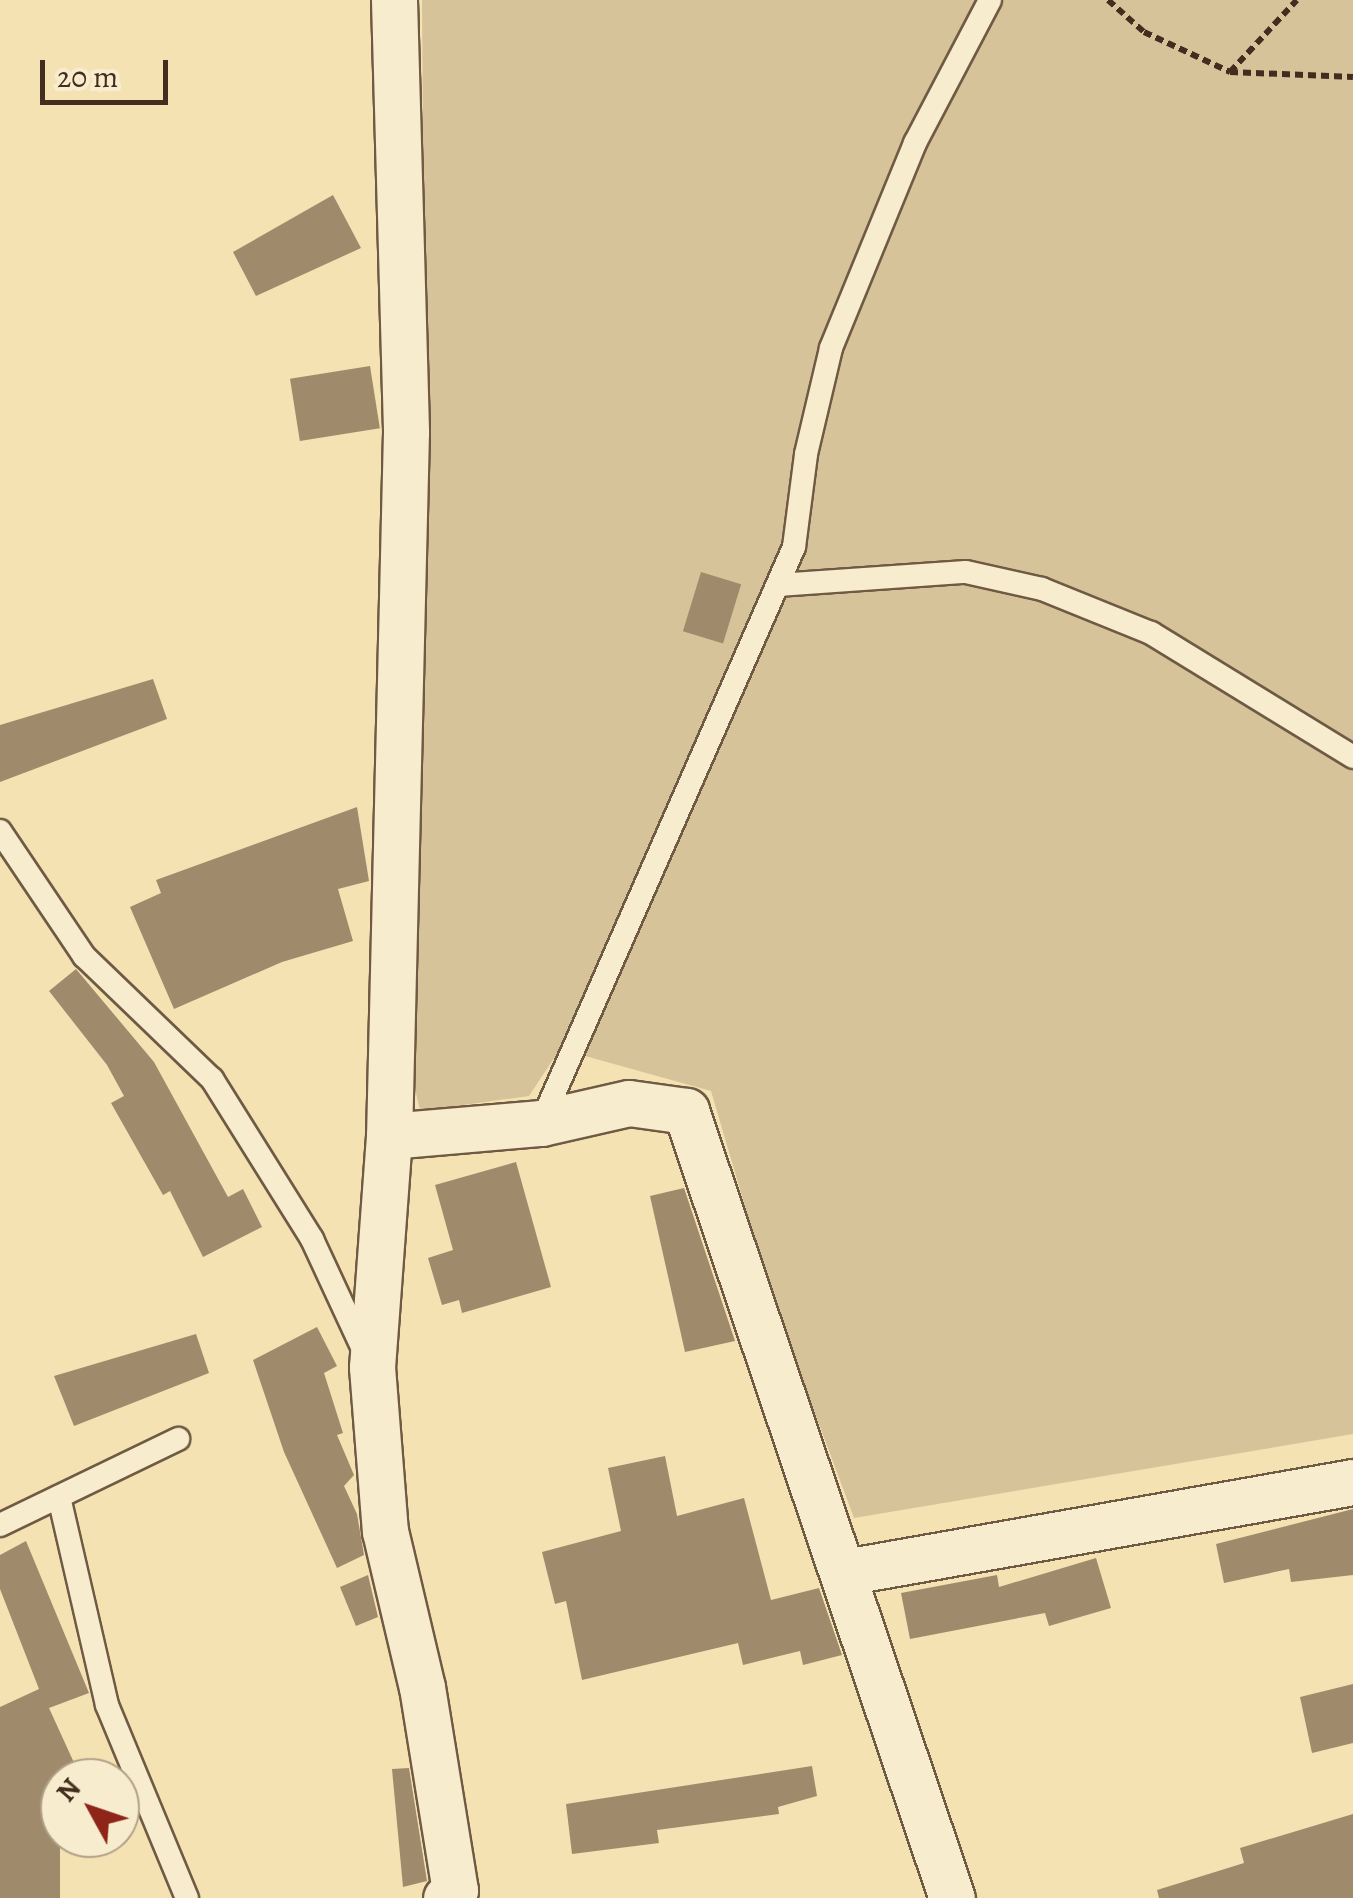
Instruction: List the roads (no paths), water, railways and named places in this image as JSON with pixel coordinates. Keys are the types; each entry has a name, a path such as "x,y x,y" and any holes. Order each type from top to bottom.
{"street":[{"path":"394,0 406,432 388,1136 372,1367 385,1531 422,1688 455,1890 446,1898"},
{"path":"388,1136 541,1123 629,1103 686,1112 846,1572 952,1898"},
{"path":"846,1572 1353,1482"}],"lane":[{"path":"541,1123 794,547 806,454 831,348 915,143 990,0"},
{"path":"778,584 966,572 1042,589 1151,633 1353,756"},
{"path":"0,831 84,956 212,1078 312,1239 372,1367"},
{"path":"0,1525 178,1440"},
{"path":"59,1497 107,1705 187,1898"}]}
